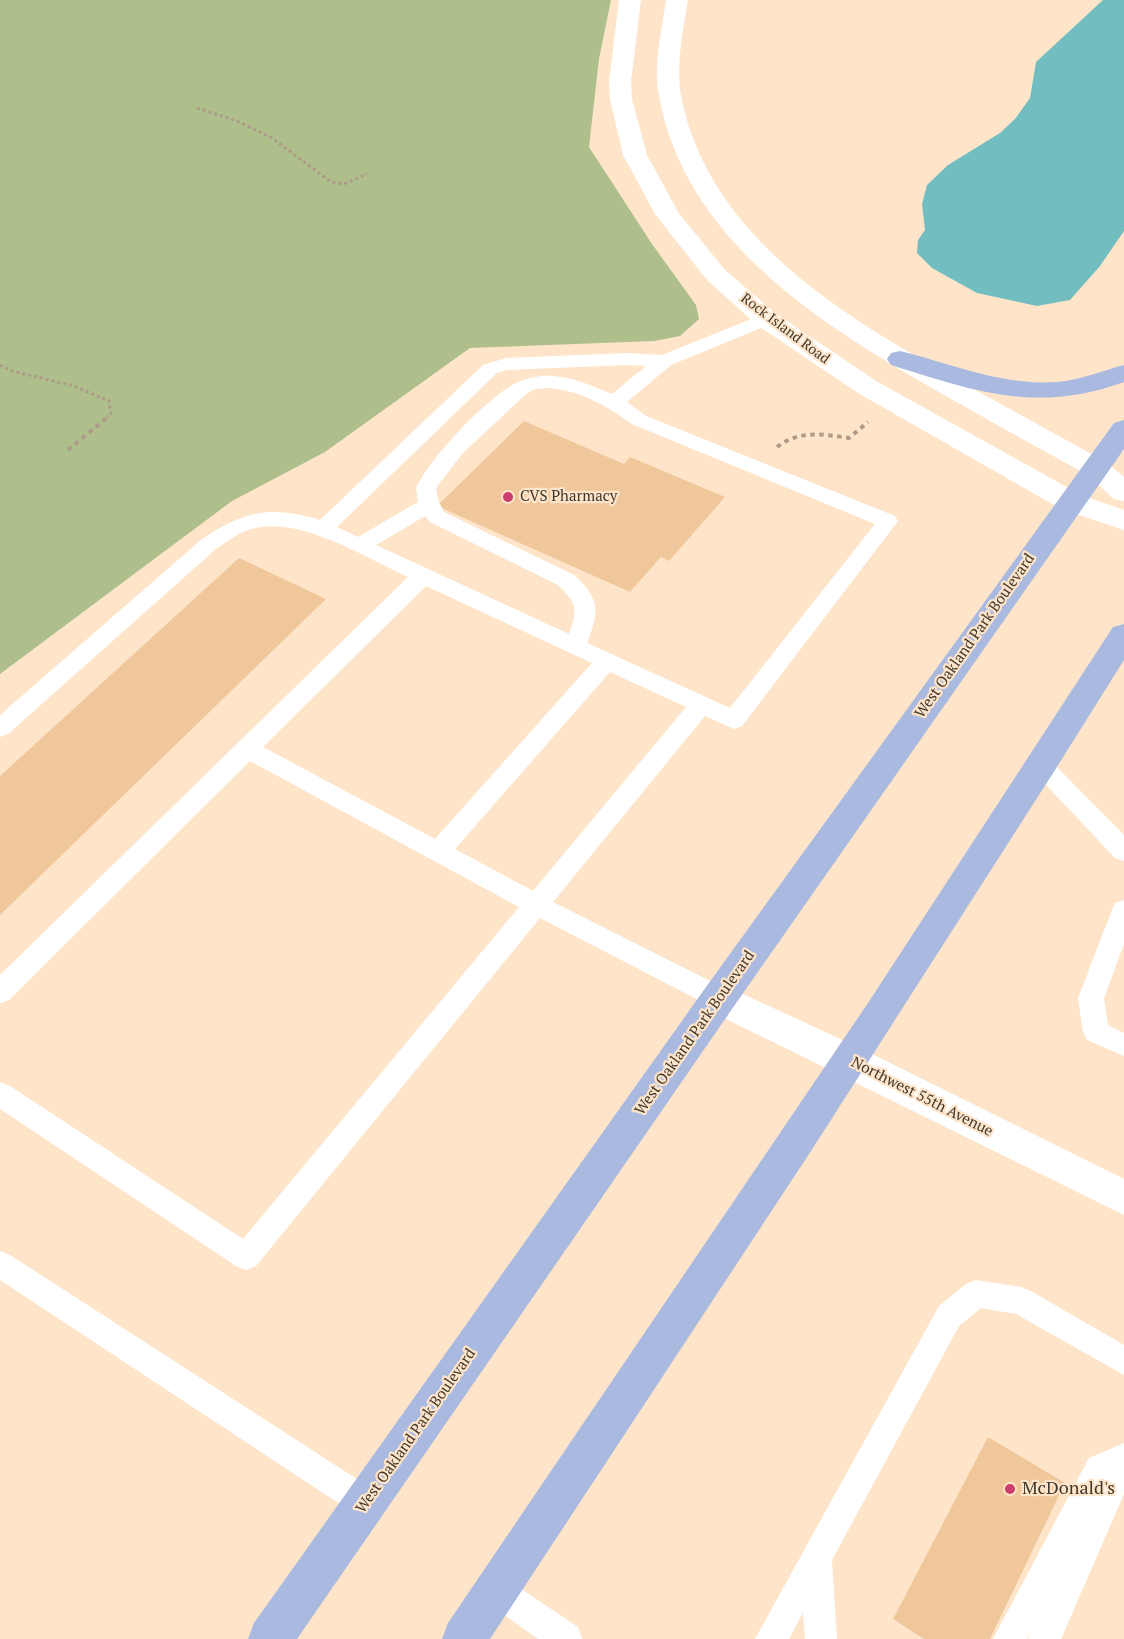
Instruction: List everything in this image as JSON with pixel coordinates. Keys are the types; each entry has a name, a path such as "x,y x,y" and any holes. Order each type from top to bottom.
{"main road":[{"name":"Rock Island Road","path":"630,0 620,81 621,99 634,155 667,214 716,275 766,319 867,387 1071,502 1124,520"},
{"path":"676,0 671,41 669,94 684,148 717,206 770,266 843,324 900,359 1096,468 1124,492"},
{"path":"900,359 1001,387 1038,390 1079,388 1124,373"},
{"name":"West Oakland Park Boulevard","path":"270,1639 719,998 1124,429"},
{"path":"464,1639 849,1060 1042,766 1124,635"},
{"name":"Northwest 55th Avenue","path":"719,998 849,1060 1124,1198"}],"lane":[{"path":"615,402 664,361 766,319"},
{"path":"323,529 490,369 506,363 627,359 664,361"},
{"path":"526,385 529,363"},
{"path":"0,728 209,544 241,524 267,519 299,519 323,529 422,577 734,720 888,521 639,420 615,402 564,383 544,382 526,385 511,395 437,468 426,486 428,505 437,517 566,580 581,593 587,614 575,646"},
{"path":"358,546 428,505"},
{"path":"0,992 422,577"},
{"path":"438,852 607,661"},
{"path":"0,1094 246,1257 701,705"},
{"path":"247,749 537,905 719,998"},
{"path":"1042,766 1124,851"},
{"path":"1124,910 1091,998 1096,1032 1124,1045"},
{"path":"0,1264 366,1503"},
{"path":"771,1639 950,1316 976,1294 1021,1301 1124,1361"},
{"path":"1008,1639 1100,1468 1124,1459"},
{"path":"1044,1639 1124,1459"},
{"path":"816,1557 826,1633"},
{"path":"496,1591 566,1639"}],"path":[{"path":"197,108 237,121 272,138 331,182 344,184 367,174"},
{"path":"0,365 12,371 74,386 109,401 111,414 68,450"},
{"path":"772,452 782,442 809,433 849,438 869,422"}],"green space":[{"path":"0,0 611,0 599,59 589,147 652,244 696,305 699,319 680,336 654,341 470,348 325,452 232,501 0,674"}],"water":[{"path":"1103,0 1124,0 1124,231 1100,266 1070,300 1037,306 977,293 932,268 917,253 918,240 925,230 922,204 927,185 948,165 1000,133 1015,119 1030,98 1036,62"}],"building":[{"name":"CVS Pharmacy","path":"524,421 624,464 630,457 725,497 669,561 661,557 630,592 437,506"},
{"path":"239,558 326,599 0,915 0,776"},
{"path":"988,1437 1065,1483 990,1639 924,1639 893,1619"}],"place":[{"name":"CVS Pharmacy","path":"508,497"},
{"name":"McDonald's","path":"1010,1489"}]}
